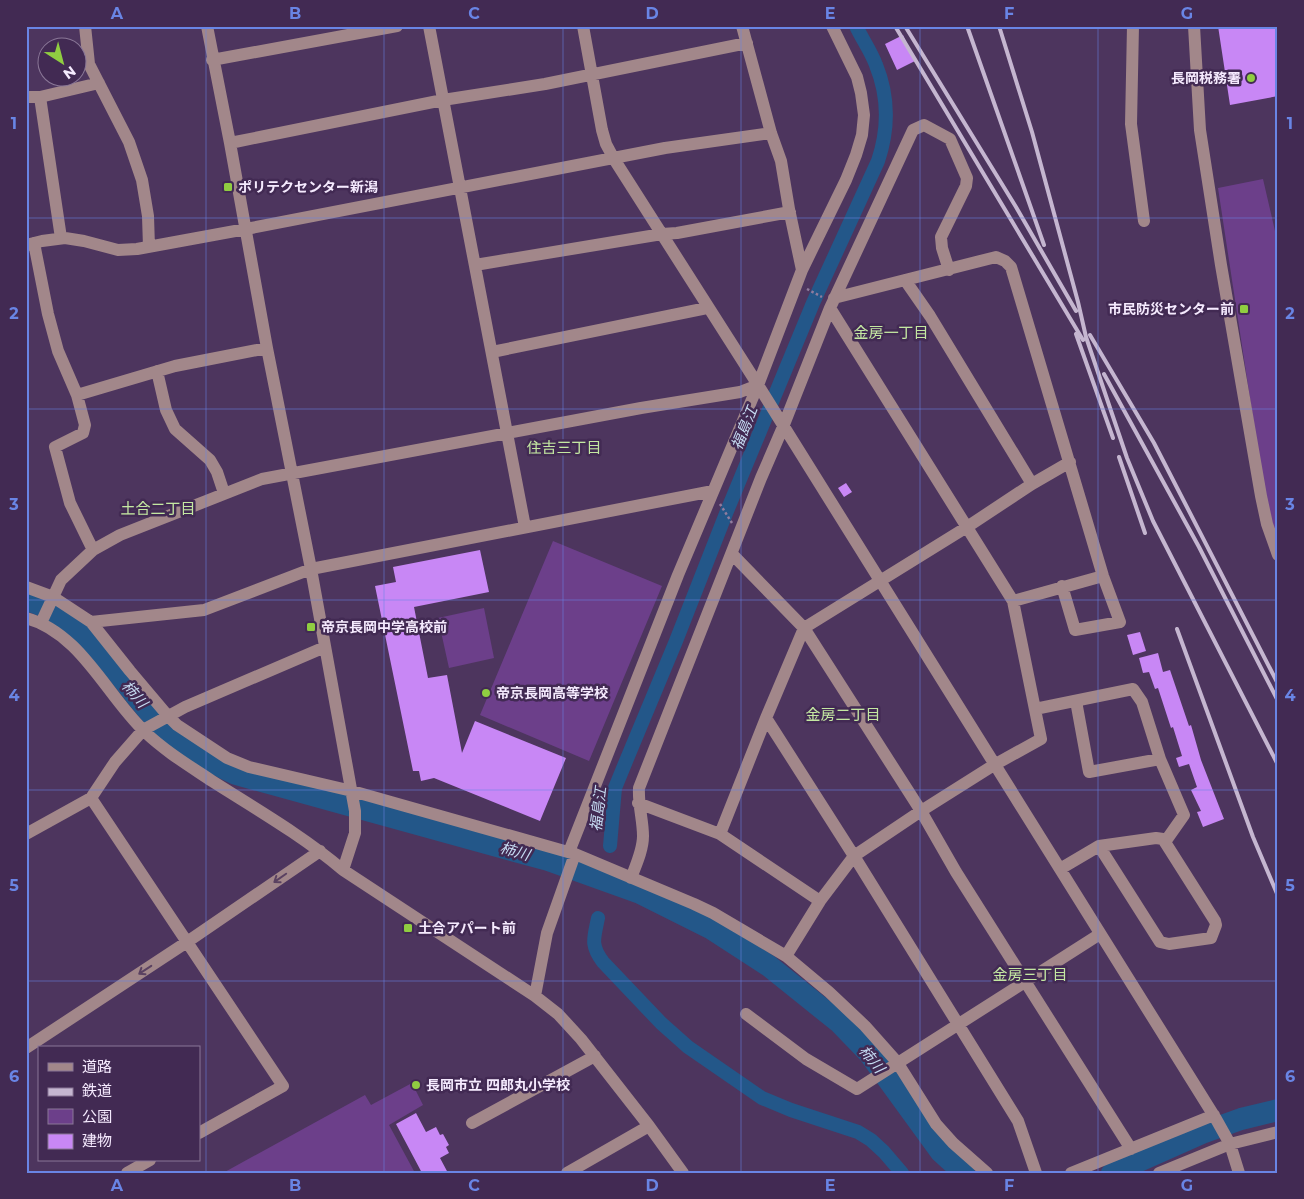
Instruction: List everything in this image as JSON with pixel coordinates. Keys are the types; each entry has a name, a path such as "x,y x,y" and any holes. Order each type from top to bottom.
{"street":[{"path":"85,26 89,64 129,142 142,180 148,216 149,247"},
{"path":"207,26 267,348 311,569 352,796 355,823 353,841 343,870"},
{"path":"212,60 397,26"},
{"path":"429,26 525,526"},
{"path":"582,26 602,130 606,144 614,159 880,580 1215,1117 1227,1140 1239,1173"},
{"path":"742,26 771,133 781,161 802,270"},
{"path":"535,996 546,934 572,855 678,575 713,491 760,389 802,270 846,180 856,155 862,135 864,115 861,93 856,77 832,26"},
{"path":"1133,26 1131,124 1144,221"},
{"path":"1194,26 1200,130 1221,265 1261,496 1267,524 1278,555"},
{"path":"230,143 443,100 591,74 747,43"},
{"path":"26,97 40,97 99,83"},
{"path":"40,97 61,238"},
{"path":"631,878 642,845 643,835 638,803 639,788 732,554 781,423 830,302 913,130 924,125 950,139 967,178 966,186 941,237 942,248 949,270"},
{"path":"93,550 70,503 55,447 83,433 85,425 77,395 58,351 30,244 61,238 84,241 118,250 149,247 665,148 771,133"},
{"path":"475,265 677,233 790,212"},
{"path":"830,302 905,280 996,257 1005,260 1011,267 1103,576 1120,622 1075,630 1062,586"},
{"path":"905,280 930,316 1032,484"},
{"path":"786,956 820,901 854,856 994,765 1041,739 1013,600 830,302"},
{"path":"492,352 708,308"},
{"path":"77,395 175,366 267,348"},
{"path":"157,372 166,410 175,429 210,460 221,481 224,493"},
{"path":"43,620 61,580 93,550 120,535 262,479 507,432 760,389"},
{"path":"720,834 804,628 1070,462"},
{"path":"91,622 204,610 311,569 713,491"},
{"path":"732,554 804,628 921,811 956,872 1131,1149"},
{"path":"1013,600 1103,576"},
{"path":"26,587 53,599 91,622 168,716 177,725 227,758 249,767 352,796 572,855 713,913 786,956 848,1010 895,1064 936,1124 957,1148 987,1173"},
{"path":"26,618 43,620 73,646 143,730 168,753 320,851 343,870 535,996 558,1014 595,1056 683,1173"},
{"path":"26,834 90,798 115,762 143,730 216,693 324,648"},
{"path":"1035,708 1134,689 1142,702 1160,759 1184,815 1165,842"},
{"path":"1076,701 1090,772 1160,759"},
{"path":"766,718 1018,1121 1036,1173"},
{"path":"90,798 282,1086 200,1132"},
{"path":"638,803 720,834 820,901"},
{"path":"1060,869 1100,846 1156,838 1163,839 1215,921 1216,925 1211,938 1169,944 1160,942 1100,846"},
{"path":"26,1048 187,942 320,851"},
{"path":"746,1014 806,1059 857,1089 1100,934"},
{"path":"472,1123 595,1056"},
{"path":"1071,1173 1215,1117"},
{"path":"567,1173 649,1126"},
{"path":"1159,1173 1227,1140 1278,1132"},
{"path":"127,1173 146,1162"}],"path":[{"path":"806,289 830,302"},
{"path":"720,504 732,524"}],"green space":[{"path":"1263,179 1278,244 1278,541 1270,517 1262,477 1218,188"},
{"path":"553,541 662,586 589,761 480,715"},
{"path":"484,608 494,658 449,668 438,618"},
{"path":"412,1083 423,1105 389,1125 415,1173 223,1173 365,1095 371,1105"}],"building":[{"path":"1218,26 1278,26 1278,96 1230,105"},
{"path":"903,35 915,61 897,70 885,44"},
{"path":"846,483 852,492 844,497 838,488"},
{"path":"480,550 489,592 414,607 428,678 447,675 462,753 475,721 566,758 540,821 434,778 421,781 419,771 413,771 375,586 396,582 393,567"},
{"path":"1140,632 1146,651 1133,655 1127,635"},
{"path":"1158,653 1163,672 1170,670 1189,726 1191,725 1201,760 1224,819 1203,827 1197,812 1201,811 1191,790 1197,787 1189,764 1179,767 1176,758 1182,756 1173,727 1171,728 1158,688 1155,689 1149,672 1143,673 1139,658"},
{"path":"416,1113 426,1132 436,1127 440,1135 443,1134 449,1145 446,1147 449,1153 440,1158 448,1173 422,1173 396,1124"}],"waterway":[{"name":"福島江","path":"610,846 615,788 813,303 882,149 886,125 883,89 874,60 856,26"},
{"name":"柿川","path":"26,600 49,609 87,637 149,712 173,736 208,759 236,774 548,860 640,893 712,929 769,966 840,1023 869,1053 941,1152 964,1173"},
{"name":"福島江","path":"598,918 594,941 596,951 603,962 661,1023 688,1047 762,1098 791,1110 858,1132 871,1140 884,1152 902,1173"},
{"name":"柿川","path":"1112,1173 1202,1133 1241,1119 1278,1110"}],"railway":[{"path":"895,26 1083,340"},
{"path":"905,26 1016,207 1076,311"},
{"path":"967,26 1044,245"},
{"path":"999,26 1032,132 1086,337 1127,458 1153,521 1278,765"},
{"path":"1076,334 1113,438"},
{"path":"1090,335 1154,443 1278,684"},
{"path":"1104,374 1199,547 1278,701"},
{"path":"1119,457 1145,533"},
{"path":"1177,629 1253,837 1278,896"}],"place":[{"name":"長岡税務署","path":"1251,78"},
{"name":"ポリテクセンター新潟","path":"228,187"},
{"name":"市民防災センター前","path":"1244,309"},
{"name":"帝京長岡中学高校前","path":"311,627"},
{"name":"帝京長岡高等学校","path":"486,693"},
{"name":"土合アパート前","path":"408,928"},
{"name":"長岡市立 四郎丸小学校","path":"416,1085"}],"district":[{"name":"金房一丁目","path":"891,332"},
{"name":"住吉三丁目","path":"564,447"},
{"name":"土合二丁目","path":"158,508"},
{"name":"金房二丁目","path":"843,714"},
{"name":"金房三丁目","path":"1030,974"}]}
